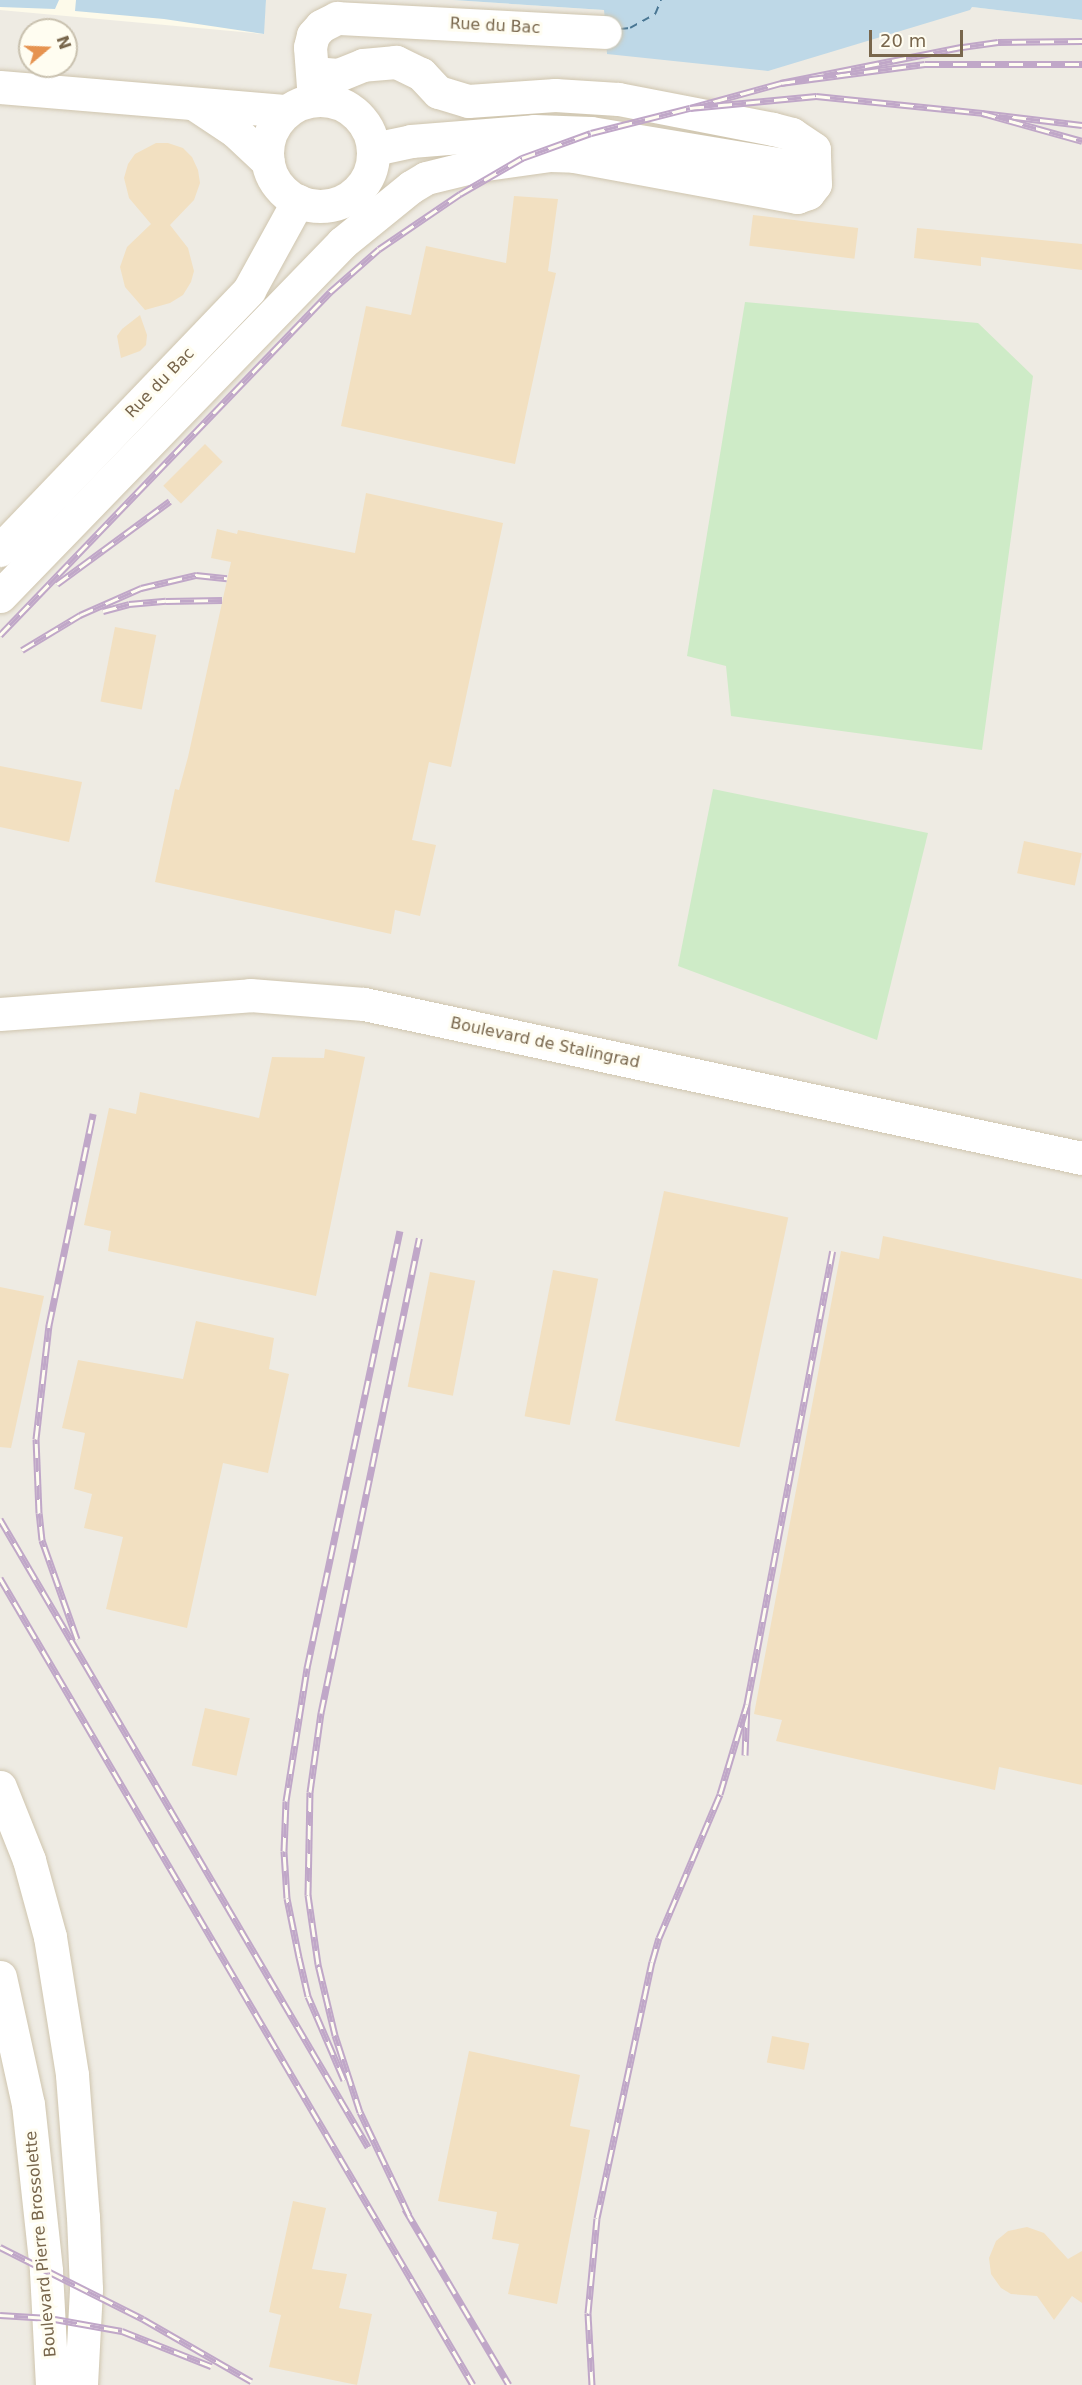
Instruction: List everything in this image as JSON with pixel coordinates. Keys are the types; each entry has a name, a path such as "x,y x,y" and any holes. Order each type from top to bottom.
{"street":[{"name":"Rue du Bac","path":"305,94 313,35 321,26 337,18 605,32"},
{"path":"0,87 194,104 305,94 348,107 365,125 374,149 372,168 364,184 351,197 325,206 315,206 298,201 284,192 274,178 268,162 267,148 271,134 305,94 363,64 396,62 421,74 438,92 468,101 555,95 618,99 792,134 814,149 815,184 808,193 797,197 586,158 550,156 479,165 426,178 411,187 342,243 0,596"},
{"path":"194,104 235,131 268,162"},
{"path":"374,149 411,141 534,131 591,133 814,170"},
{"name":"Rue du Bac","path":"0,550 249,290 298,201"},
{"name":"Boulevard de Stalingrad","path":"0,1014 250,995 364,1004 1082,1158"},
{"path":"0,1001 113,1006"},
{"path":"0,1024 113,1006"},
{"name":"Boulevard Pierre Brossolette","path":"0,1787 28,1860 50,1937 74,2099 86,2289 81,2385"},
{"name":"Boulevard Pierre Brossolette","path":"0,1977 28,2104 46,2271 52,2385"},
{"path":"28,2104 74,2099"}],"shaded area":[{"path":"266,0 453,0 604,10 605,32 972,7 1082,20 1082,2385 0,2385 0,10 263,34"}],"green space":[{"path":"745,302 978,323 1033,376 982,750 731,716 726,666 687,656"},
{"path":"713,789 928,833 877,1040 678,966"}],"water":[{"path":"0,0 59,0 55,9 0,7"},
{"path":"76,0 266,0 264,34 164,19 75,11"},
{"path":"453,0 1082,0 1082,20 972,7 970,10 768,71 607,54 604,10"}],"building":[{"path":"156,143 168,143 183,148 192,157 198,170 200,183 194,200 170,225 188,248 194,271 191,282 183,295 170,303 145,310 125,287 120,267 127,247 151,224 129,198 124,178 128,164 135,154"},
{"path":"514,196 558,199 548,271 556,273 515,464 341,426 366,306 411,315 426,246 506,263"},
{"path":"753,215 858,228 854,259 749,246"},
{"path":"917,228 1082,244 1082,270 981,257 981,266 914,258"},
{"path":"140,315 147,335 146,345 140,351 121,358 117,336"},
{"path":"205,444 223,462 181,503 163,486"},
{"path":"366,493 503,523 451,767 429,762 412,840 436,845 420,916 395,910 391,934 155,882 175,789 179,790 188,757 231,562 211,558 217,529 237,534 238,530 355,553"},
{"path":"115,627 156,635 142,710 100,702"},
{"path":"0,766 82,782 69,842 0,827"},
{"path":"1024,841 1082,853 1075,886 1017,873"},
{"path":"325,1049 365,1057 316,1296 108,1251 111,1231 84,1225 109,1108 136,1114 140,1092 259,1118 272,1057 324,1058"},
{"path":"664,1191 788,1217 739,1447 615,1421"},
{"path":"883,1236 1082,1279 1082,1785 999,1767 995,1790 776,1741 782,1720 754,1714 841,1251 879,1259"},
{"path":"553,1270 598,1279 570,1425 525,1416"},
{"path":"430,1272 475,1281 453,1396 408,1387"},
{"path":"0,1287 44,1296 11,1448 0,1447"},
{"path":"196,1321 274,1338 269,1369 289,1374 268,1473 223,1463 187,1628 106,1609 123,1537 84,1528 92,1494 74,1489 85,1433 62,1428 78,1360 183,1379"},
{"path":"205,1708 250,1718 237,1776 192,1765"},
{"path":"772,2036 809,2043 804,2070 767,2063"},
{"path":"469,2051 580,2075 570,2126 590,2130 557,2304 508,2294 519,2244 492,2239 497,2212 438,2201"},
{"path":"293,2201 326,2208 312,2269 347,2274 339,2308 372,2314 357,2385 269,2367 281,2315 269,2312"},
{"path":"1027,2227 1044,2233 1068,2259 1082,2251 1082,2303 1072,2296 1054,2320 1037,2296 1011,2294 1001,2288 991,2274 989,2258 996,2241 1008,2231"}],"ferry route":[{"path":"620,29 630,28 655,14 661,0"}],"railway":[{"path":"1082,41 998,42 961,47 781,83 925,64 1082,64"},
{"path":"781,83 690,108 816,96 982,113"},
{"path":"0,635 330,292 379,249 460,194 522,158 591,133 690,108"},
{"path":"1082,125 982,113 1082,141"},
{"path":"57,584 170,501"},
{"path":"22,650 80,615 141,588 196,575 227,578"},
{"path":"103,611 129,604 222,600"},
{"path":"77,1639 42,1540 36,1439 49,1325 93,1114"},
{"path":"344,2080 308,1996 299,1957 287,1898 284,1851 286,1801 307,1668 400,1231"},
{"path":"409,2215 360,2112 335,2035 318,1964 308,1895 310,1792 321,1713 419,1238"},
{"path":"745,1755 747,1704 833,1251"},
{"path":"0,1519 368,2147"},
{"path":"0,1578 473,2385"},
{"path":"592,2385 588,2313 597,2218 652,1962 659,1938 720,1794 747,1704"},
{"path":"405,2209 509,2385"},
{"path":"0,2247 143,2319 251,2381"},
{"path":"0,2315 49,2318 122,2331 211,2366"}]}
